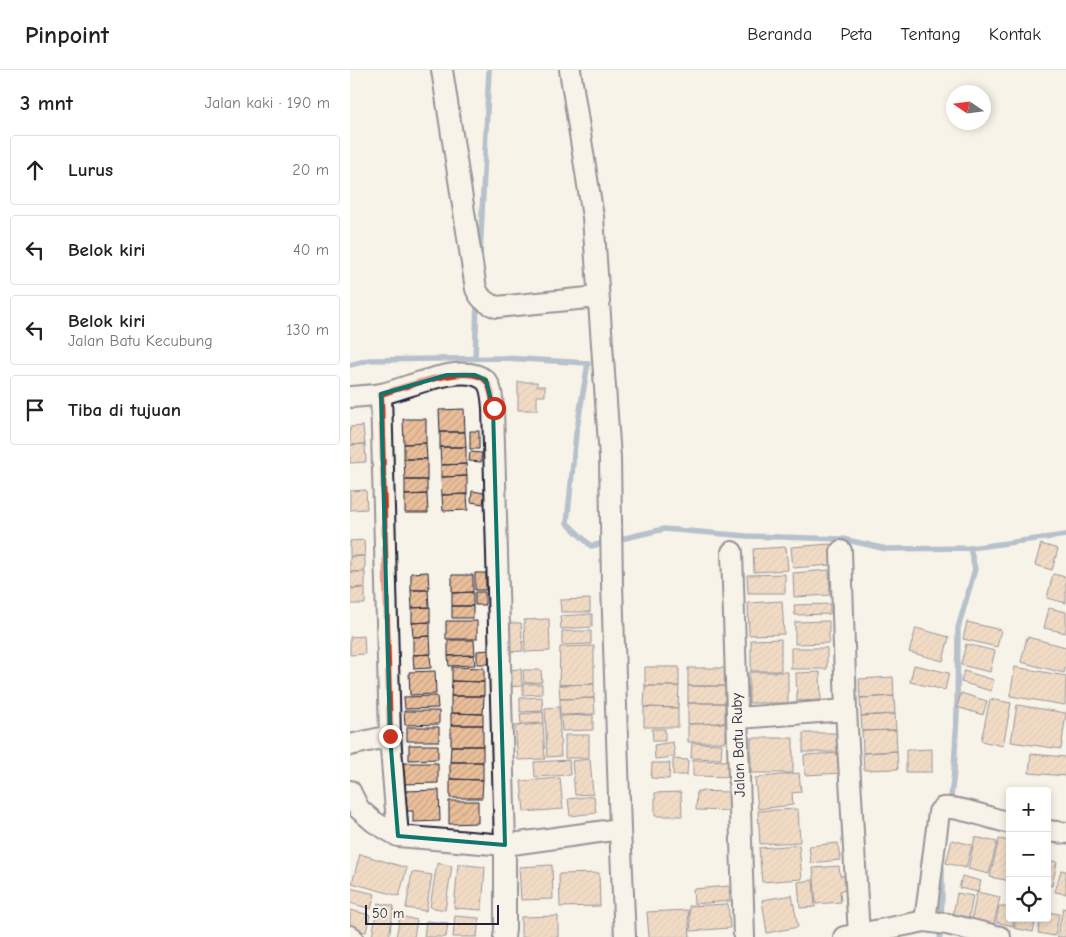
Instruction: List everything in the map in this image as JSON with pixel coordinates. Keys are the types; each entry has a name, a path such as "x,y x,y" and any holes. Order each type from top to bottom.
{"street":[{"path":"442,70 476,289 479,297 497,307 598,297"},
{"path":"570,70 592,217 610,458 612,584 625,937"},
{"path":"350,397 381,394 447,375 462,374 475,375 486,380 491,390 494,408 505,845 506,929 504,937"},
{"path":"381,394 390,736 398,836"},
{"path":"842,551 852,936 935,923 990,936"},
{"name":"Jalan Batu Ruby","path":"732,552 744,937"},
{"path":"738,718 846,710"},
{"path":"350,745 390,736"},
{"path":"350,792 358,809 374,822 398,836 505,845 620,829"},
{"path":"935,923 939,812 943,808 954,808 1006,822"},
{"path":"1051,832 1066,834"}],"highlighted area":[{"path":"447,375 475,375 486,380 493,408 505,845 398,836 390,736 381,394"}],"building":[{"path":"518,382 537,382 537,386 545,386 545,396 537,396 537,410 518,410"},
{"path":"464,409 465,432 440,432 439,410"},
{"path":"403,419 426,419 426,443 404,444"},
{"path":"363,426 365,444 350,445 350,427"},
{"path":"470,431 479,431 479,449 470,449"},
{"path":"440,432 465,432 466,447 440,447"},
{"path":"426,443 427,459 404,459 404,444"},
{"path":"365,444 366,462 350,463 350,445"},
{"path":"440,447 466,447 466,464 441,465"},
{"path":"470,452 482,453 481,462 469,461"},
{"path":"404,459 427,459 427,480 405,480"},
{"path":"466,464 467,476 441,477 441,465"},
{"path":"467,476 467,494 442,495 441,477"},
{"path":"405,480 427,480 427,494 405,495"},
{"path":"366,490 367,509 350,510 350,491"},
{"path":"472,491 485,493 483,504 471,502"},
{"path":"427,494 428,513 405,513 405,495"},
{"path":"467,494 468,510 443,511 442,495"},
{"path":"364,540 365,556 350,556 350,541"},
{"path":"830,544 832,565 793,568 791,547"},
{"path":"1041,544 1058,549 1052,570 1035,565"},
{"path":"786,547 788,570 754,572 753,549"},
{"path":"365,556 365,571 350,572 350,557"},
{"path":"829,570 830,595 794,597 793,573"},
{"path":"350,572 365,572 365,587 350,588"},
{"path":"428,572 429,590 411,590 411,573"},
{"path":"475,573 486,573 486,590 475,590"},
{"path":"785,574 785,593 748,593 747,575"},
{"path":"1053,574 1066,577 1066,603 1047,598"},
{"path":"452,575 473,575 473,592 452,593"},
{"path":"365,588 365,604 350,604 350,589"},
{"path":"411,590 428,590 429,607 412,608"},
{"path":"473,592 473,606 452,606 452,593"},
{"path":"475,592 485,592 485,605 475,605"},
{"path":"590,599 590,612 561,612 560,600"},
{"path":"782,601 784,634 749,635 748,603"},
{"path":"830,604 830,614 795,615 794,605"},
{"path":"452,606 473,606 473,618 452,618"},
{"path":"430,607 430,622 412,623 412,608"},
{"path":"1049,608 1066,612 1066,633 1044,628"},
{"path":"592,614 592,627 561,629 560,616"},
{"path":"549,619 550,651 525,652 524,620"},
{"path":"446,621 477,621 477,639 446,639"},
{"path":"829,621 829,643 795,644 795,622"},
{"path":"430,622 430,636 413,637 412,623"},
{"path":"967,622 1001,630 997,647 963,639"},
{"path":"504,623 521,623 523,651 506,652"},
{"path":"916,628 949,637 943,661 909,652"},
{"path":"562,631 591,631 591,644 562,645"},
{"path":"364,636 365,654 350,655 350,637"},
{"path":"430,636 431,654 413,655 413,637"},
{"path":"1027,637 1066,647 1064,673 1021,662"},
{"path":"781,639 781,671 751,671 751,640"},
{"path":"448,640 474,640 475,655 448,656"},
{"path":"966,644 995,651 990,672 961,665"},
{"path":"594,646 594,684 559,685 560,647"},
{"path":"791,648 827,648 827,669 791,669"},
{"path":"489,650 489,664 477,664 477,651"},
{"path":"430,654 431,668 414,669 413,655"},
{"path":"474,655 475,665 449,666 448,656"},
{"path":"914,665 949,673 945,690 910,682"},
{"path":"452,667 484,668 484,682 452,681"},
{"path":"645,667 679,667 679,686 645,686"},
{"path":"1015,667 1066,676 1065,705 1010,696"},
{"path":"688,668 725,668 725,686 688,686"},
{"path":"521,669 522,686 506,687 505,670"},
{"path":"523,670 541,670 542,682 524,683"},
{"path":"435,671 436,694 410,695 409,672"},
{"path":"964,671 994,680 991,691 961,682"},
{"path":"749,672 788,672 788,703 749,703"},
{"path":"820,672 821,700 797,701 796,673"},
{"path":"893,677 894,696 860,698 859,679"},
{"path":"452,681 484,682 484,696 451,696"},
{"path":"523,684 542,684 542,694 523,695"},
{"path":"594,684 594,698 560,699 559,685"},
{"path":"645,686 679,686 678,708 644,707"},
{"path":"688,686 725,686 725,703 688,703"},
{"path":"961,693 987,701 983,715 957,707"},
{"path":"437,696 438,708 405,709 404,697"},
{"path":"451,696 484,696 483,714 451,713"},
{"path":"894,696 895,714 861,716 860,698"},
{"path":"542,697 543,711 520,712 520,698"},
{"path":"594,698 595,714 560,715 560,699"},
{"path":"990,699 1011,703 1003,746 981,741"},
{"path":"688,703 725,703 725,723 688,724"},
{"path":"1017,705 1066,713 1061,749 1011,742"},
{"path":"559,707 561,756 547,757 545,708"},
{"path":"644,707 678,708 678,727 644,727"},
{"path":"404,711 439,711 439,724 405,725"},
{"path":"543,712 544,723 521,724 520,714"},
{"path":"451,713 483,714 483,725 451,725"},
{"path":"895,714 896,730 862,731 861,716"},
{"path":"593,715 593,730 562,731 561,716"},
{"path":"725,723 725,742 688,742 688,724"},
{"path":"543,724 545,759 518,760 515,726"},
{"path":"451,725 483,725 483,746 451,746"},
{"path":"407,727 439,727 439,741 407,741"},
{"path":"652,729 665,729 665,741 653,741"},
{"path":"896,730 897,751 863,753 862,731"},
{"path":"803,733 839,733 839,752 803,752"},
{"path":"565,735 589,735 589,758 565,758"},
{"path":"751,738 793,738 793,773 751,773"},
{"path":"673,742 675,757 655,759 654,745"},
{"path":"692,743 722,744 721,759 691,758"},
{"path":"409,745 438,745 438,759 409,760"},
{"path":"451,746 483,746 483,762 450,762"},
{"path":"932,749 932,772 906,772 906,750"},
{"path":"897,751 898,769 864,770 863,753"},
{"path":"842,753 843,773 805,775 804,755"},
{"path":"1031,754 1066,757 1066,776 1029,773"},
{"path":"590,759 593,794 575,795 572,761"},
{"path":"673,759 688,760 687,775 673,775"},
{"path":"569,760 570,775 535,777 534,762"},
{"path":"693,760 734,761 734,777 693,776"},
{"path":"450,762 483,762 483,780 450,779"},
{"path":"402,763 438,763 438,783 402,784"},
{"path":"652,763 670,763 669,779 651,778"},
{"path":"799,773 801,792 792,793 793,805 758,809 755,778"},
{"path":"560,778 563,809 524,812 521,781"},
{"path":"450,779 483,780 482,798 450,798"},
{"path":"439,790 440,821 413,822 413,811 405,811 404,791"},
{"path":"697,791 730,792 730,811 696,810"},
{"path":"681,792 682,816 655,816 655,793"},
{"path":"594,796 596,813 570,816 568,799"},
{"path":"449,801 478,801 478,823 449,824"},
{"path":"798,809 800,842 760,844 758,811"},
{"path":"975,837 997,842 989,874 968,869"},
{"path":"999,839 1006,840 1006,880 990,877"},
{"path":"952,840 972,845 966,868 946,863"},
{"path":"838,843 840,860 811,863 809,846"},
{"path":"799,845 802,879 762,882 759,848"},
{"path":"360,854 407,868 399,896 352,883"},
{"path":"1051,861 1057,862 1051,886"},
{"path":"437,863 452,866 445,910 430,907"},
{"path":"458,864 485,867 482,910 454,908"},
{"path":"552,865 553,899 521,900 519,867"},
{"path":"839,866 840,876 849,875 850,890 840,891 841,902 816,904 813,868"},
{"path":"1061,870 1066,871 1066,894 1055,892"},
{"path":"412,872 432,875 426,911 406,908"},
{"path":"599,873 600,906 560,907 559,874"},
{"path":"962,876 981,881 978,892 959,888"},
{"path":"813,880 815,907 800,908 798,882"},
{"path":"729,886 730,901 694,904 693,889"},
{"path":"350,888 375,894 371,909 350,903"},
{"path":"977,892 1000,897 993,927 971,923"},
{"path":"957,893 973,896 969,918 953,915"},
{"path":"792,895 798,927 767,933 762,900"},
{"path":"378,903 394,906 389,937 372,937"},
{"path":"728,904 730,928 691,931 689,906"},
{"path":"999,906 1006,907 1006,922 1014,922 1013,926 996,922"},
{"path":"1063,908 1066,909 1066,937 1057,937"},
{"path":"350,910 370,915 366,932 350,929"},
{"path":"688,910 690,937 649,937 647,912"},
{"path":"1051,913 1059,914 1055,936 1038,933 1040,922 1051,922"},
{"path":"400,916 417,920 414,937 396,937"},
{"path":"455,916 479,918 477,937 453,937"},
{"path":"558,916 558,937 521,937 521,917"},
{"path":"426,921 448,923 446,937 424,937"},
{"path":"1016,922 1035,922 1033,932 1014,928"}],"waterway":[{"path":"480,255 489,70"},
{"path":"475,358 477,302"},
{"path":"350,365 369,360 505,358 588,363 576,434 567,523 591,546 664,529 747,536 843,539 886,549 970,548"},
{"path":"950,806 957,713 958,628 975,569 970,548 1066,535"},
{"path":"940,937 942,869"}],"route":[{"path":"390,736 381,394 447,375 475,375 486,380 491,390 494,408"}]}
